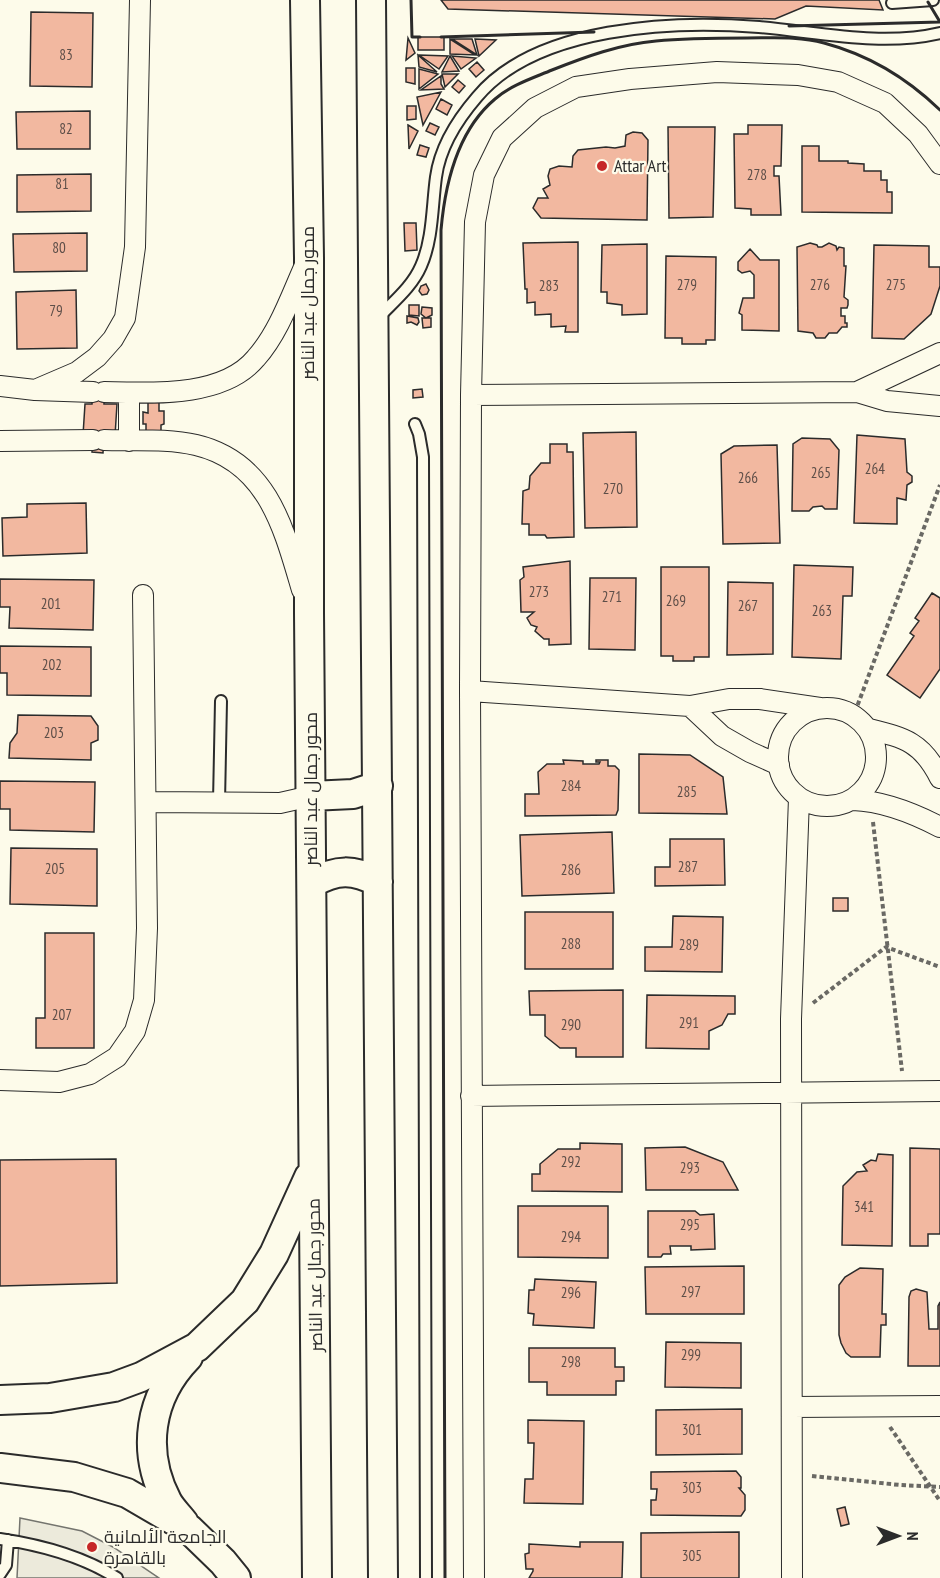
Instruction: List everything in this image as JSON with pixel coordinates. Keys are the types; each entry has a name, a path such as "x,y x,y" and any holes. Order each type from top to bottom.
{"main road":[{"name":"محور جمال عبد الناصر","path":"305,0 309,258 309,613 313,1166 317,1338 317,1578"},
{"path":"371,0 383,1578"},
{"path":"311,796 353,794 378,786"},
{"path":"312,883 327,875 345,872 363,874 378,882"},
{"path":"236,1578 189,1529 168,1502 155,1470 151,1436 158,1402 174,1371 245,1301 274,1254 313,1166"},
{"path":"0,1400 50,1398 114,1387 141,1377 197,1347"},
{"path":"0,1468 74,1477 128,1493 189,1529"}],"street":[{"path":"35,390 77,372 97,357 113,339 124,318 135,247 140,0"},
{"path":"474,1578 471,395 475,222 484,175 502,138 535,108 576,87 630,79 717,72 798,75 838,82 885,103 918,134 940,164"},
{"path":"0,386 35,390 129,393 194,390 211,387 228,380 255,360 266,345 309,258"},
{"path":"857,392 940,353"},
{"path":"471,395 857,392 887,401 940,406"},
{"path":"129,393 129,441"},
{"path":"0,441 170,442 196,446 221,454 242,468 263,491 275,511 284,529 309,613"},
{"path":"0,1080 59,1082 90,1074 117,1056 135,1031 144,1000 146,967 143,595"},
{"path":"470,691 690,706 729,699 760,699 838,709 854,715 869,729 876,748 876,768 862,801"},
{"path":"690,706 722,736 778,765"},
{"path":"820,708 802,714 788,728 779,745 778,765 785,784 799,798 816,806 835,807 862,801 902,810 940,827"},
{"path":"869,729 900,736 912,743 931,760 940,778"},
{"path":"146,802 280,803 311,796"},
{"path":"792,1578 790,1093 799,798"},
{"path":"471,1096 940,1091"},
{"path":"792,1407 940,1406"}],"lane":[{"path":"892,3 933,0"},
{"path":"373,323 405,290 421,267 429,238 436,174 453,131 480,94 496,78 535,54 579,39 668,26 760,27 805,33 888,38 940,33"},
{"path":"415,424 423,457 426,1578"},
{"path":"219,802 221,700"},
{"path":"0,1574 6,1565 4,1540 83,1560 117,1578"}],"path":[{"path":"854,715 940,485"},
{"path":"862,801 886,947 904,1092"},
{"path":"791,1019 886,947"},
{"path":"886,947 940,967"},
{"path":"876,1406 940,1501"},
{"path":"790,1474 940,1487"}],"shaded area":[{"path":"20,1518 82,1531 113,1547 159,1578 17,1578"}],"building":[{"path":"441,0 879,0 883,10 806,6 775,19 448,9"},
{"path":"31,12 93,13 92,87 30,86"},
{"path":"418,37 444,37 444,50 418,50"},
{"path":"408,38 415,53 406,60"},
{"path":"450,39 475,55 450,54"},
{"path":"452,39 472,39 477,55"},
{"path":"475,39 496,40 479,56"},
{"path":"418,55 437,72 419,67"},
{"path":"419,55 448,56 439,69"},
{"path":"450,56 459,71 442,72"},
{"path":"452,56 476,58 461,69"},
{"path":"477,62 484,70 476,77 469,69"},
{"path":"406,68 415,68 415,84 406,82"},
{"path":"419,69 438,74 419,89"},
{"path":"442,74 458,74 445,87"},
{"path":"441,76 444,89 421,90"},
{"path":"458,80 465,86 459,93 452,87"},
{"path":"441,92 423,125 417,97"},
{"path":"441,99 452,105 447,115 436,109"},
{"path":"407,106 416,106 416,119 407,120"},
{"path":"90,111 90,149 17,149 16,112"},
{"path":"430,123 439,127 435,135 426,131"},
{"path":"408,125 418,131 409,149"},
{"path":"748,125 782,125 781,166 774,166 774,176 779,176 781,215 751,215 751,209 735,208 734,134 748,134"},
{"path":"668,127 715,127 713,217 669,218"},
{"path":"633,132 642,133 648,140 647,220 541,218 533,208 538,198 548,198 543,189 550,185 548,176 550,169 559,166 572,167 573,156 578,150 625,146 626,135"},
{"path":"420,145 429,148 426,157 417,155"},
{"path":"802,146 819,146 819,161 848,161 848,163 864,164 864,171 881,171 881,180 887,180 887,192 892,192 892,213 802,212"},
{"path":"91,174 91,211 17,212 17,175"},
{"path":"404,223 416,223 417,250 405,251"},
{"path":"87,233 87,271 14,272 13,234"},
{"path":"578,242 578,332 565,332 566,326 551,327 551,314 535,315 535,302 527,303 523,243"},
{"path":"810,243 822,247 829,243 836,246 837,250 839,247 844,248 844,266 846,266 844,297 848,300 848,305 847,308 841,308 841,316 845,316 847,327 842,327 837,333 829,333 825,338 816,338 813,333 798,331 797,247"},
{"path":"647,244 647,314 622,315 622,305 607,303 607,292 601,292 602,245"},
{"path":"874,245 929,246 929,267 940,267 940,286 931,314 904,339 872,338"},
{"path":"750,249 760,260 779,260 779,331 742,330 742,315 739,313 743,298 754,298 754,275 750,271 742,273 738,270 738,262"},
{"path":"666,256 716,257 715,340 706,340 706,344 682,344 682,338 665,338"},
{"path":"426,284 429,290 427,294 422,295 419,291 421,286"},
{"path":"76,290 77,348 17,349 16,292"},
{"path":"409,305 419,305 419,316 409,315"},
{"path":"422,307 432,308 432,315 426,318 421,314"},
{"path":"407,316 418,318 417,325 407,323"},
{"path":"422,318 431,318 431,327 423,328"},
{"path":"93,388 104,388 104,404 117,404 115,436 104,435 103,453 92,452 93,436 83,435 85,404 92,404"},
{"path":"422,389 423,397 413,398 413,390"},
{"path":"148,401 159,401 159,411 164,411 161,434 146,434 143,412 148,413"},
{"path":"636,432 637,527 585,528 583,433"},
{"path":"857,435 905,439 907,472 912,476 912,482 907,485 906,500 897,498 897,524 854,523"},
{"path":"802,438 830,439 839,450 837,509 825,509 822,506 813,507 809,511 792,511 793,444"},
{"path":"550,444 567,444 567,452 573,452 574,537 547,538 545,535 529,535 529,524 522,524 523,491 529,489 530,476 541,463 550,463"},
{"path":"777,445 780,543 723,544 721,454 734,446"},
{"path":"86,503 87,553 3,556 2,518 27,517 27,504"},
{"path":"570,561 571,644 549,645 549,639 544,639 535,631 537,627 531,625 527,618 534,612 521,612 520,580 524,577 523,567"},
{"path":"794,565 853,567 852,596 843,596 841,659 792,657"},
{"path":"661,567 709,567 709,657 694,657 694,661 673,661 673,656 661,656"},
{"path":"590,578 636,578 635,650 589,649"},
{"path":"0,579 94,580 93,630 9,628 10,607 0,607"},
{"path":"728,582 773,583 773,654 727,655"},
{"path":"932,593 940,598 940,669 920,698 887,675 914,636 910,633 919,621 915,618"},
{"path":"0,646 91,647 91,696 7,695 7,673 0,673"},
{"path":"18,715 91,716 98,726 98,740 91,743 91,760 9,758 10,743 17,733"},
{"path":"639,754 690,755 723,777 727,814 639,813"},
{"path":"563,760 599,764 600,762 596,760 608,760 608,766 615,766 619,770 616,815 525,816 525,794 539,794 538,772 547,764 564,764"},
{"path":"0,781 95,782 94,832 10,830 10,809 0,809"},
{"path":"612,832 614,893 522,896 520,835"},
{"path":"670,839 724,839 725,885 655,886 655,867 670,867"},
{"path":"11,848 97,849 97,906 10,904"},
{"path":"833,898 848,898 848,911 833,911"},
{"path":"525,912 613,912 613,969 525,969"},
{"path":"673,916 723,917 722,972 645,971 645,947 672,947"},
{"path":"45,933 94,933 94,1048 36,1048 36,1018 45,1018"},
{"path":"623,990 623,1057 576,1057 576,1048 560,1048 545,1036 545,1015 530,1015 529,991"},
{"path":"647,995 735,996 735,1014 728,1014 722,1025 709,1031 709,1049 646,1048"},
{"path":"580,1143 622,1144 622,1192 532,1191 532,1174 540,1174 540,1164 558,1149 580,1149"},
{"path":"685,1147 723,1162 738,1190 646,1190 645,1148"},
{"path":"910,1148 940,1149 940,1234 928,1234 928,1246 910,1246"},
{"path":"878,1154 893,1155 892,1246 842,1245 843,1186 857,1172 867,1171 863,1165 871,1160 876,1161"},
{"path":"116,1159 117,1283 0,1286 0,1160"},
{"path":"518,1206 608,1206 608,1258 518,1257"},
{"path":"648,1211 695,1211 700,1215 714,1214 715,1249 691,1250 691,1246 670,1246 671,1254 648,1257"},
{"path":"744,1266 744,1314 646,1314 645,1267"},
{"path":"860,1268 883,1269 882,1314 886,1314 886,1325 881,1325 880,1357 851,1357 846,1353 839,1335 839,1285 845,1277"},
{"path":"535,1279 596,1282 594,1328 533,1325 534,1314 528,1313 529,1290 534,1290"},
{"path":"916,1289 927,1292 929,1329 938,1329 940,1302 940,1366 908,1366 909,1297 911,1291"},
{"path":"666,1342 741,1343 741,1388 665,1387"},
{"path":"529,1348 615,1348 615,1367 624,1367 624,1381 616,1381 616,1395 547,1395 547,1382 529,1382"},
{"path":"742,1409 742,1454 656,1455 656,1410"},
{"path":"528,1420 584,1421 583,1504 524,1503 525,1479 533,1479 534,1443 528,1443"},
{"path":"736,1471 741,1477 741,1488 739,1488 745,1495 745,1510 741,1516 651,1515 651,1500 656,1500 657,1489 651,1489 651,1472"},
{"path":"845,1507 849,1524 841,1526 837,1509"},
{"path":"739,1532 739,1578 641,1578 641,1533"},
{"path":"580,1542 623,1542 622,1578 529,1578 533,1569 526,1569 525,1554 529,1553 529,1544 580,1547"}],"wall":[{"path":"411,0 412,37 420,37"},
{"path":"789,26 940,22 928,2"},
{"path":"441,37 594,32"},
{"path":"445,1578 441,230 446,194 456,159 463,142 482,112 508,90 590,56 629,45 656,41 702,38 776,38 805,39 824,43 856,54 887,69 940,110"}],"place":[{"name":"Attar Art","path":"602,166"},
{"name":"الجامعة الألمانية بالقاهرة","path":"92,1547"}]}
